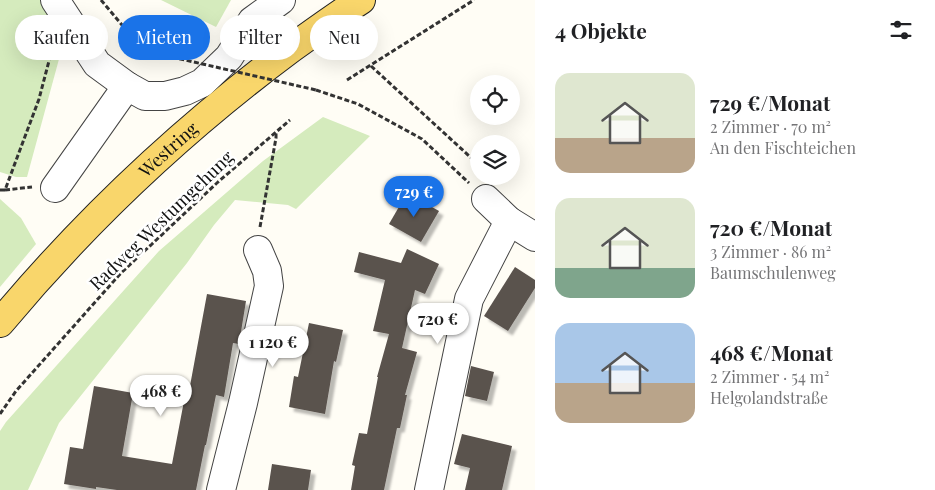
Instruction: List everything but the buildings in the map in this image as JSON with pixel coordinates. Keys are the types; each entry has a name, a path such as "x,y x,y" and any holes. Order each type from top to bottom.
{"main road":[{"name":"Westring","path":"0,322 75,239 141,173 203,118 265,68 360,0"}],"street":[{"path":"57,3 98,64 126,86 145,96 165,96 185,92 202,83 229,57 252,21 282,0"},
{"path":"55,188 126,86"},
{"path":"486,199 509,221 535,236"},
{"path":"429,490 470,299 509,221"},
{"path":"221,490 270,286 267,271 258,250"}],"path":[{"path":"101,0 122,25 144,43 172,57 316,90 358,104 422,139 486,199"},
{"path":"347,80 474,0"},
{"path":"0,190 5,190 39,99 55,37 57,3"},
{"path":"371,66 470,157"},
{"name":"Radweg Westumgehung","path":"0,414 16,392 121,273 218,182 290,120"},
{"path":"258,250 262,213 276,133"}],"green space":[{"path":"0,0 41,0 53,15 15,15 15,60 59,60 27,177 16,177 0,172"},
{"path":"161,0 231,0 223,15 220,15 220,20 216,27 210,24 210,15 192,15"},
{"path":"323,117 370,136 296,209 288,205 235,200 59,423 28,490 0,490 0,431 6,422 159,251 263,161"},
{"path":"0,199 21,218 36,244 0,287"}]}
